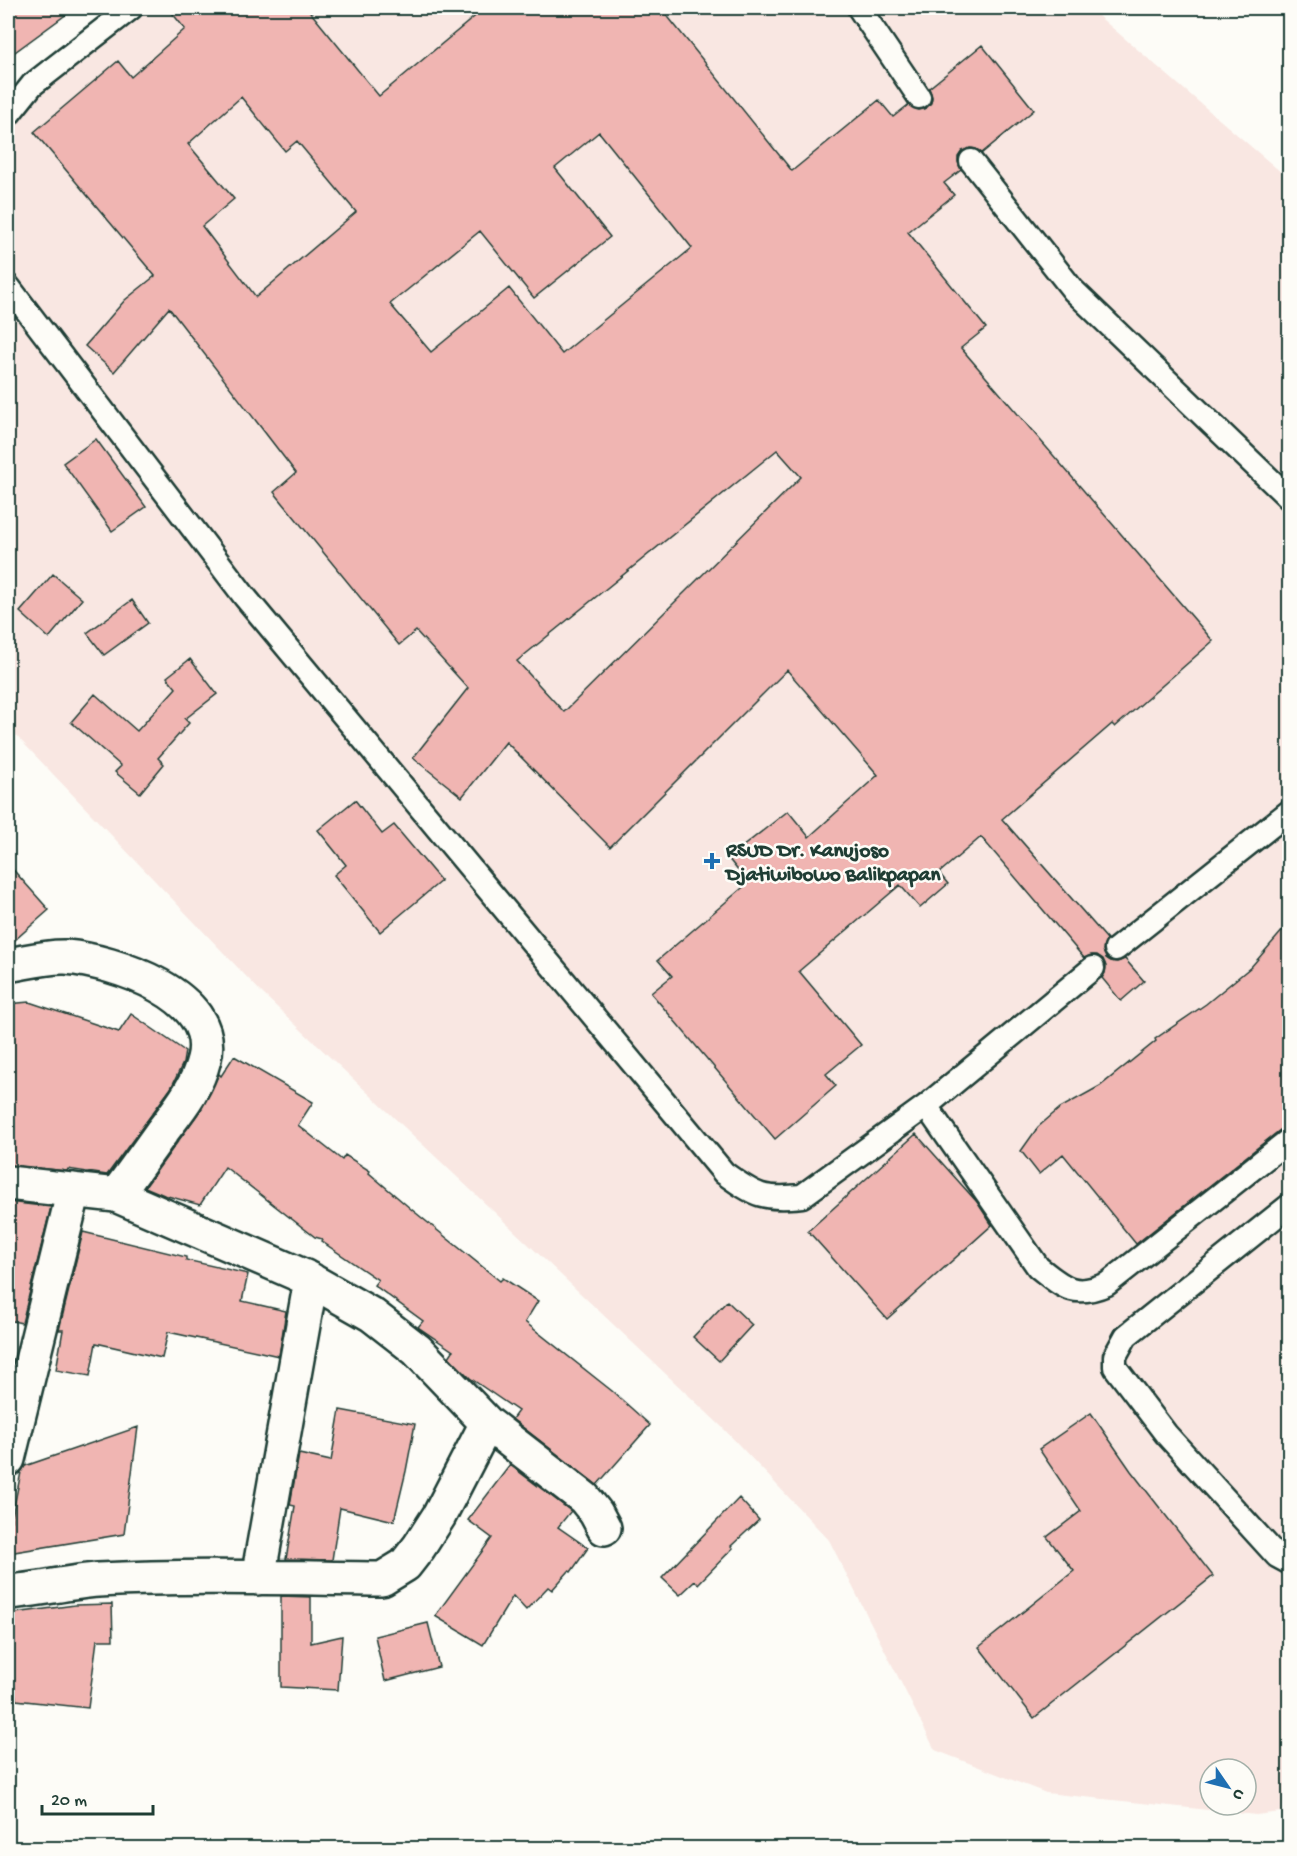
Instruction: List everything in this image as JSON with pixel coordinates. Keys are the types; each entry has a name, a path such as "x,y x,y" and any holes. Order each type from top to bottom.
{"street":[{"path":"8,965 63,957 111,965 132,972 171,993 191,1010 201,1024 205,1036 205,1057 193,1089 116,1196"},
{"path":"8,1183 116,1196 311,1280 372,1315 417,1350 487,1424 584,1498 604,1528"},
{"path":"8,1459 74,1190"},
{"path":"258,1578 311,1280"},
{"path":"8,1592 31,1591 95,1580 382,1579 405,1565 419,1548 439,1516 487,1424"}],"lane":[{"path":"8,115 32,86 131,8"},
{"path":"859,8 919,97"},
{"path":"971,161 1073,290 1290,499"},
{"path":"8,286 245,597 724,1173 751,1192 777,1198 802,1196 926,1106 1093,968"},
{"path":"1116,949 1290,811"},
{"path":"926,1106 1038,1267 1063,1287 1078,1292 1093,1290 1107,1284 1290,1139"},
{"path":"1290,1205 1126,1336 1115,1356 1115,1367 1166,1434 1277,1556 1290,1563"}],"shaded area":[{"name":"RSUD Dr. Kanujoso Djatiwibowo Balikpapan","path":"118,8 1089,8 1289,179 1289,1811 1258,1815 1258,1757 1198,1757 1198,1809 1046,1793 935,1750 829,1540 722,1427 263,994 8,727 8,102"}],"building":[{"path":"8,8 75,8 8,57"},
{"path":"168,8 307,8 379,96 485,8 661,8 792,171 879,100 893,117 908,105 919,110 926,108 931,103 932,97 929,88 982,45 1034,110 982,153 970,148 962,151 958,157 961,170 944,183 954,195 908,232 986,328 961,348 1213,641 1115,727 1112,724 1002,819 1107,939 1103,950 1106,958 1117,962 1125,959 1144,981 1121,1001 1102,978 1106,966 1103,959 1097,955 1084,958 981,837 939,873 948,884 920,908 900,885 799,971 861,1045 826,1074 836,1086 775,1139 651,993 672,976 658,960 748,883 728,858 788,811 809,837 878,775 787,670 610,847 506,742 462,797 413,758 468,688 416,631 399,645 274,492 296,473 169,308 114,372 85,346 125,300 155,276 34,132 118,61 131,77 185,29","holes":["241,97 285,151 297,141 356,212 256,297 202,226 234,199 188,144","599,132 692,248 562,354 509,288 431,352 390,304 480,231 534,298 610,237 555,168","777,450 801,477 564,712 517,661"]},
{"path":"96,439 146,507 112,531 63,463"},
{"path":"53,574 82,599 49,638 20,612"},
{"path":"132,600 148,623 104,655 87,633"},
{"path":"190,659 217,694 185,719 189,723 158,758 164,764 140,793 115,772 121,766 71,722 95,694 137,731 176,688 167,677"},
{"path":"355,800 382,834 394,825 441,881 380,932 334,875 346,865 318,830"},
{"path":"8,864 49,910 8,946"},
{"path":"1290,922 1290,1122 1136,1244 1063,1154 1039,1174 1021,1151 1038,1127 1060,1108 1100,1086 1156,1041 1155,1039 1206,1004 1251,967"},
{"path":"29,1002 119,1032 131,1014 185,1051 183,1063 171,1088 107,1175 68,1169 67,1171 8,1165 8,1004"},
{"path":"234,1056 313,1102 298,1125 342,1160 345,1155 370,1171 369,1173 411,1209 500,1281 503,1278 538,1301 525,1322 612,1391 650,1425 597,1485 512,1419 518,1411 470,1378 449,1357 453,1351 418,1327 423,1321 374,1285 378,1280 321,1241 322,1239 315,1237 225,1167 200,1205 145,1187 202,1108 219,1074 221,1076"},
{"path":"916,1134 977,1202 992,1225 887,1319 808,1231"},
{"path":"8,1202 51,1207 22,1323 8,1320"},
{"path":"83,1232 248,1274 242,1301 286,1311 279,1356 168,1332 162,1358 96,1343 90,1376 56,1370 63,1330 59,1330"},
{"path":"727,1301 752,1325 719,1361 693,1337"},
{"path":"340,1410 415,1424 394,1521 340,1508 332,1560 286,1559 295,1506 290,1505 299,1454 331,1461"},
{"path":"1091,1413 1131,1471 1213,1576 1034,1718 979,1647 1074,1571 1047,1537 1081,1511 1039,1449"},
{"path":"138,1427 124,1534 8,1553 8,1536 21,1472 25,1466"},
{"path":"510,1465 571,1511 558,1527 588,1548 571,1572 569,1571 552,1590 548,1587 526,1610 513,1596 483,1645 435,1616 492,1538 468,1520"},
{"path":"739,1498 759,1520 731,1546 733,1548 698,1584 695,1581 680,1595 662,1578"},
{"path":"281,1596 311,1597 311,1643 342,1636 338,1690 281,1687"},
{"path":"112,1604 113,1640 97,1640 88,1708 16,1700 8,1634 8,1614 75,1605"},
{"path":"428,1623 439,1667 385,1681 375,1636"}],"place":[{"name":"RSUD Dr. Kanujoso Djatiwibowo Balikpapan","path":"712,861"}]}
